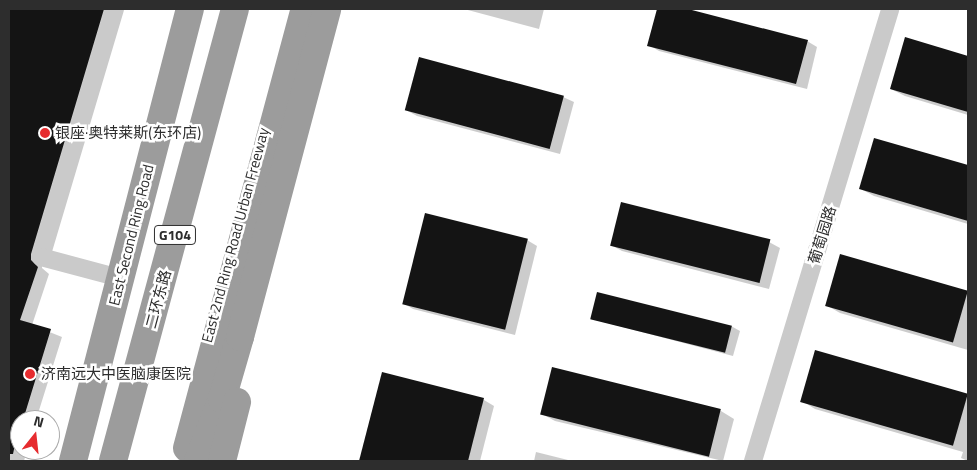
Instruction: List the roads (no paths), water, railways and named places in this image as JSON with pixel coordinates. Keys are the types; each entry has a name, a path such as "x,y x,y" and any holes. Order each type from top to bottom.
{"highway":[{"name":"East Second Ring Road","path":"97,461 86,410 190,9"},
{"path":"97,461 220,9"},
{"name":"二环东路","path":"97,461 127,415 236,9"},
{"path":"130,461 252,9"},
{"name":"East 2nd Ring Road Urban Freeway","path":"175,461 296,9"},
{"path":"183,461 305,9"},
{"path":"199,461 222,399 240,337 328,9"},
{"path":"222,461 339,9"},
{"path":"237,261 288,205"},
{"path":"192,428 199,461"}],"street":[{"path":"115,9 41,257 120,278"},
{"name":"葡萄园路","path":"753,461 890,9"}],"place":[{"name":"银座·奥特莱斯(东环店)","path":"45,133"},
{"name":"济南远大中医脑康医院","path":"30,374"}]}
